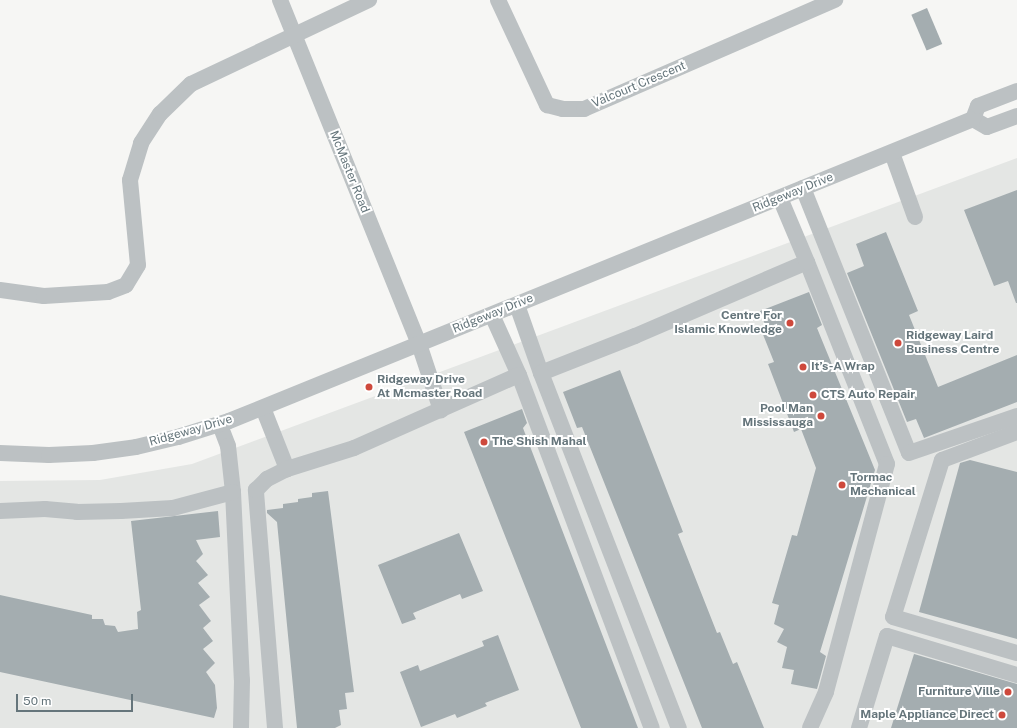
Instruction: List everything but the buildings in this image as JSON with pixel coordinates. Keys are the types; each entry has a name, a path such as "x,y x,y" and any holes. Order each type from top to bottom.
{"street":[{"name":"McMaster Road","path":"280,0 419,344 441,410"},
{"path":"0,290 44,296 108,292 126,285 138,265 130,180 141,143 160,114 191,84 293,34 369,0"},
{"name":"Valcourt Crescent","path":"498,0 547,105 563,109 584,109 835,0"},
{"path":"1017,91 978,106 973,120 987,127 1017,116"},
{"name":"Ridgeway Drive","path":"0,453 49,456 93,453 136,447 220,425 973,120"},
{"path":"892,152 915,217"},
{"path":"804,188 909,453 1017,416"},
{"path":"780,198 887,464 826,692 810,728"},
{"path":"541,373 635,336 806,262"},
{"path":"517,305 541,373 679,728"},
{"path":"492,315 519,375 652,728"},
{"path":"275,728 256,490 267,479 287,469 354,448 519,375"},
{"path":"263,408 287,469"},
{"path":"220,425 228,446 233,492 242,680 241,728"},
{"path":"1017,432 942,460 893,617 1017,654"},
{"path":"0,511 45,509 78,512 173,508 233,492"},
{"path":"859,728 887,636 1017,675"}],"shaded area":[{"path":"1017,158 1017,728 0,728 0,481 100,480 192,464"}],"place":[{"name":"Centre For Islamic Knowledge","path":"790,323"},
{"name":"Ridgeway Laird Business Centre","path":"898,343"},
{"name":"It’s-A Wrap","path":"803,367"},
{"name":"Ridgeway Drive At Mcmaster Road","path":"369,387"},
{"name":"CTS Auto Repair","path":"813,395"},
{"name":"Pool Man Mississauga","path":"821,416"},
{"name":"The Shish Mahal","path":"484,442"},
{"name":"Tormac Mechanical","path":"842,485"},
{"name":"Furniture Ville","path":"1008,692"},
{"name":"Maple Appliance Direct","path":"1002,715"}]}
